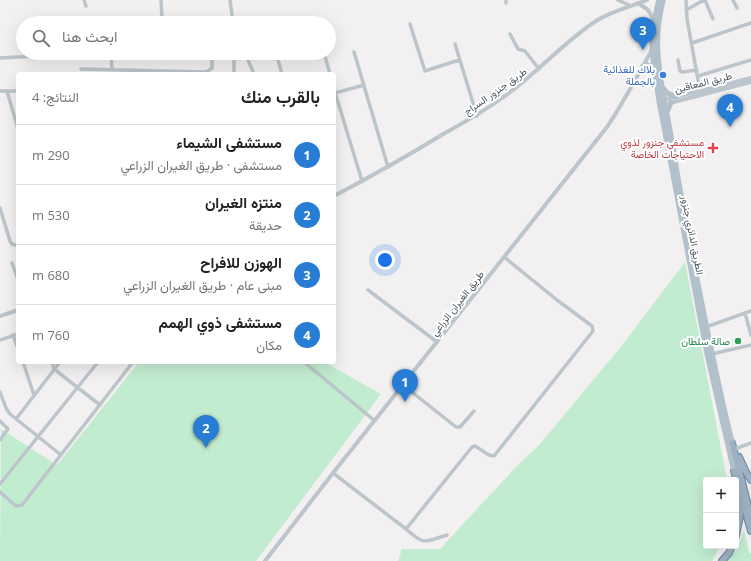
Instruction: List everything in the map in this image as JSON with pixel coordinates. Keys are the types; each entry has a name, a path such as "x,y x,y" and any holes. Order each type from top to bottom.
{"highway":[{"path":"734,446 751,480"},
{"path":"734,446 751,517"},
{"path":"734,472 735,477"},
{"path":"734,472 751,531"},
{"path":"739,507 739,521"},
{"path":"722,561 731,549"}],"main road":[{"name":"الطريق الدائري جنزور","path":"659,0 654,20 652,50 654,67 662,102 707,353 734,472"},
{"name":"الطريق الدائري جنزور","path":"663,0 656,40 662,102 666,114 718,386 734,446"},
{"path":"661,86 667,93 676,97"},
{"path":"666,114 672,102"}],"street":[{"path":"84,0 86,6"},
{"path":"161,0 162,16"},
{"path":"230,0 232,16"},
{"path":"618,0 632,6"},
{"name":"طريق جنزور السراج","path":"336,195 362,182 477,116 539,69 595,21 632,6 638,2 647,0"},
{"path":"686,0 686,10 700,91"},
{"path":"686,10 704,0 714,19"},
{"path":"733,0 737,8"},
{"path":"638,2 648,10 654,20"},
{"path":"692,43 751,23"},
{"path":"410,24 425,71 459,60"},
{"path":"510,34 518,49 525,51 539,69"},
{"path":"455,44 477,116"},
{"name":"طريق الغيران الزراعي","path":"265,561 332,474 607,127 628,94 652,50"},
{"path":"354,52 388,167"},
{"path":"0,58 16,57"},
{"path":"111,60 112,70"},
{"path":"81,69 208,71 212,68 212,60"},
{"path":"234,60 234,72"},
{"path":"248,60 253,72"},
{"path":"278,60 281,72"},
{"path":"326,60 329,72"},
{"path":"678,60 680,71 697,70"},
{"path":"698,76 751,60"},
{"path":"642,66 648,64 654,67"},
{"name":"طريق المعاقين","path":"662,102 751,78"},
{"name":"طريق المعاقين","path":"662,102 672,102 751,82"},
{"path":"336,93 364,86"},
{"path":"0,91 16,91"},
{"path":"8,91 16,121"},
{"path":"336,96 362,182"},
{"path":"0,208 10,241 12,244 16,245"},
{"path":"406,529 472,447 475,446 489,455 494,456 593,332 592,326 504,257"},
{"path":"12,263 16,274"},
{"path":"368,290 437,342"},
{"path":"0,314 16,310"},
{"path":"706,327 751,311"},
{"path":"745,313 751,335"},
{"path":"0,340 16,334"},
{"path":"13,335 16,343"},
{"path":"712,354 751,345"},
{"path":"23,364 34,395"},
{"path":"53,364 54,369 100,405"},
{"path":"16,419 58,364"},
{"path":"0,484 96,364"},
{"path":"0,492 16,506 22,505 132,364"},
{"path":"306,364 375,421"},
{"path":"403,385 456,427 460,427 474,410"},
{"path":"0,392 10,414 62,455"},
{"path":"0,421 8,429 0,440"},
{"path":"734,446 751,443"},
{"path":"332,474 422,542 447,535"}],"green space":[{"path":"685,262 726,477 703,477 703,549 718,549 712,561 398,561 402,549 440,549 515,468 540,444 623,344"},
{"path":"137,364 328,364 381,394 256,561 0,561 1,429 57,465"},
{"path":"744,530 749,552 751,554 751,561 727,561 736,549 739,549 739,544"}],"place":[{"name":"الهوزن للافراح","path":"643,50"},
{"name":"بلاك للغذائية بالجملة","path":"663,75"},
{"name":"مستشفى ذوي الهمم","path":"730,127"},
{"name":"مستشفي جنزور لذوي الاحتياجات الخاصة","path":"713,148"},
{"name":"صالة سلطان","path":"738,341"},
{"name":"مستشفى الشيماء","path":"405,402"},
{"name":"منتزه الغيران","path":"206,448"}]}
